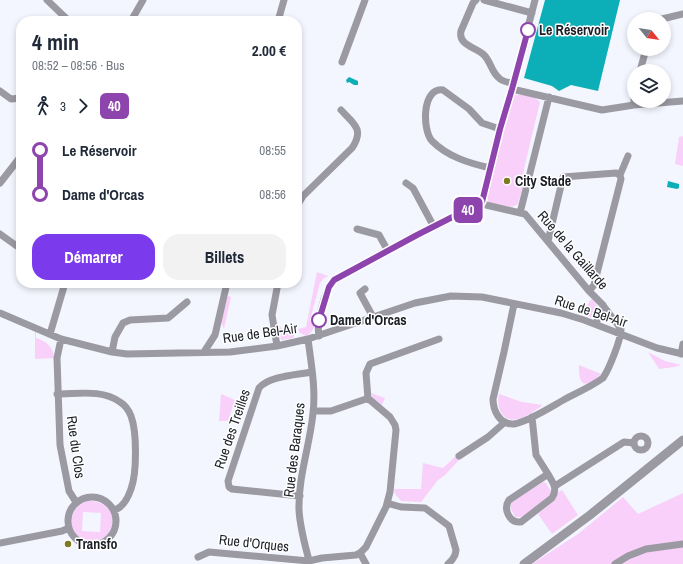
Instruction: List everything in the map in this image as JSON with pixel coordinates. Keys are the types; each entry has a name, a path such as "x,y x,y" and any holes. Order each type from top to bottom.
{"street":[{"path":"47,0 64,16"},
{"path":"134,16 143,0"},
{"path":"279,16 284,0"},
{"path":"342,62 365,0"},
{"path":"476,0 473,3 461,31 461,40 486,57 495,75 500,80 513,86 549,97 602,110 627,106"},
{"path":"484,0 532,13"},
{"path":"319,336 318,326 327,291 331,283 388,251 482,202 535,0"},
{"path":"671,17 683,14"},
{"path":"490,168 452,156 432,140 426,128 427,103 433,92 443,90 469,109 482,123 500,129"},
{"path":"0,91 10,99 16,98"},
{"path":"520,213 549,97"},
{"path":"671,102 683,101"},
{"path":"302,198 352,148 357,140 359,134 358,129 340,110"},
{"path":"589,291 594,285 621,179 620,175 628,156"},
{"path":"0,183 16,162"},
{"path":"548,241 563,177 616,172 620,175"},
{"path":"406,183 413,188 434,227"},
{"name":"Rue de la Gaillarde","path":"482,202 525,214 589,291 604,305 621,330 621,334"},
{"path":"357,229 379,235 388,251"},
{"path":"0,234 16,245"},
{"path":"50,334 64,288"},
{"path":"204,352 215,335 226,288"},
{"path":"277,288 272,315 277,346"},
{"path":"365,289 360,293 373,318"},
{"name":"Rue de Bel-Air","path":"0,312 61,339 112,352 127,354 246,351 277,346 319,336 415,303 451,296 477,297 561,313 595,324 657,348 682,354"},
{"path":"112,352 115,336 123,323 130,320 168,318 187,302"},
{"path":"514,304 493,399 494,412 498,418 505,422 513,424 532,417 603,378 621,334"},
{"path":"595,324 603,311 604,305"},
{"name":"Rue du Clos","path":"57,394 91,393 108,396 122,403 131,416 134,432 135,472 130,492 122,506 115,510 105,500 98,497 86,497 76,502 70,491 60,445 57,394 57,358 61,339"},
{"name":"Rue des Baraques","path":"308,339 312,372 314,412 300,496 301,520 310,563"},
{"path":"368,399 366,373 370,364 439,339"},
{"path":"682,354 683,344"},
{"name":"Rue des Treilles","path":"300,496 232,489 229,487 228,481 259,388 263,384 273,379 312,372"},
{"path":"314,412 331,411 363,399 368,399 390,417 395,425 396,436 390,492 387,503 366,547 360,553 366,564"},
{"path":"532,417 536,456 548,474 556,486 555,492 552,498 521,522 515,522 511,519 506,508 506,505 510,500 548,474"},
{"path":"459,456 488,437 505,422"},
{"path":"524,564 590,515 683,440"},
{"path":"556,486 624,442 634,443"},
{"path":"76,502 71,508 69,514 69,528 72,534 84,544 91,545 108,540 116,528 115,510"},
{"path":"387,503 401,507 424,507 449,526 456,550 455,555 448,564"},
{"path":"0,542 62,531 69,528"},
{"path":"615,564 628,556 646,549 683,544"},
{"name":"Rue d'Orques","path":"198,557 208,552 310,563 322,558 356,555 360,553"}],"shaded area":[{"path":"515,95 529,96 540,102 524,169 523,185 518,204 508,207 489,203 487,198 512,99"},
{"path":"683,136 683,166 675,164 679,137"},
{"path":"317,272 328,276 320,283 310,320 315,322 315,324 311,332 306,336 300,333 298,329 306,327"},
{"path":"228,296 231,297 224,329 221,322"},
{"path":"592,299 598,307 598,314 594,318 584,315 589,302"},
{"path":"277,322 288,331 293,330 293,338 281,340"},
{"path":"35,331 36,338 46,342 51,347 54,358 35,359"},
{"path":"648,352 665,361 681,365 659,369"},
{"path":"579,365 601,374 591,382 587,384 584,383 580,378"},
{"path":"371,393 385,398 382,405 373,398"},
{"path":"221,394 235,400 228,421 219,421"},
{"path":"499,394 522,402 543,405 521,418 512,420 504,416 499,408"},
{"path":"457,455 460,459 445,475 438,480 421,502 401,501 395,494 394,489 421,489 423,463 443,468"},
{"path":"543,482 546,483 552,493 550,497 522,517 515,517 510,507 512,502"},
{"path":"562,490 578,515 552,534 538,514 556,499 557,493"},
{"path":"683,493 683,564 532,564 578,534 623,497 638,514"},
{"path":"86,502 97,502 104,504 113,516 111,529 105,537 97,541 88,541 80,537 74,531 72,522 74,512 80,505","holes":["83,512 101,513 100,532 82,531"]}],"water":[{"path":"545,0 620,0 598,91 571,85 559,91 552,86 524,78"},
{"path":"349,77 358,81 358,85 354,85 349,82 347,83 346,80"},
{"path":"668,181 679,184 679,188 667,187"}],"bus line":[{"name":"40","path":"319,320 329,287 334,280 482,202 500,129 528,30"}],"place":[{"name":"Le Réservoir","path":"528,30"},
{"name":"City Stade","path":"507,181"},
{"name":"Dame d'Orcas","path":"319,320"},
{"name":"Transfo","path":"68,544"}]}
